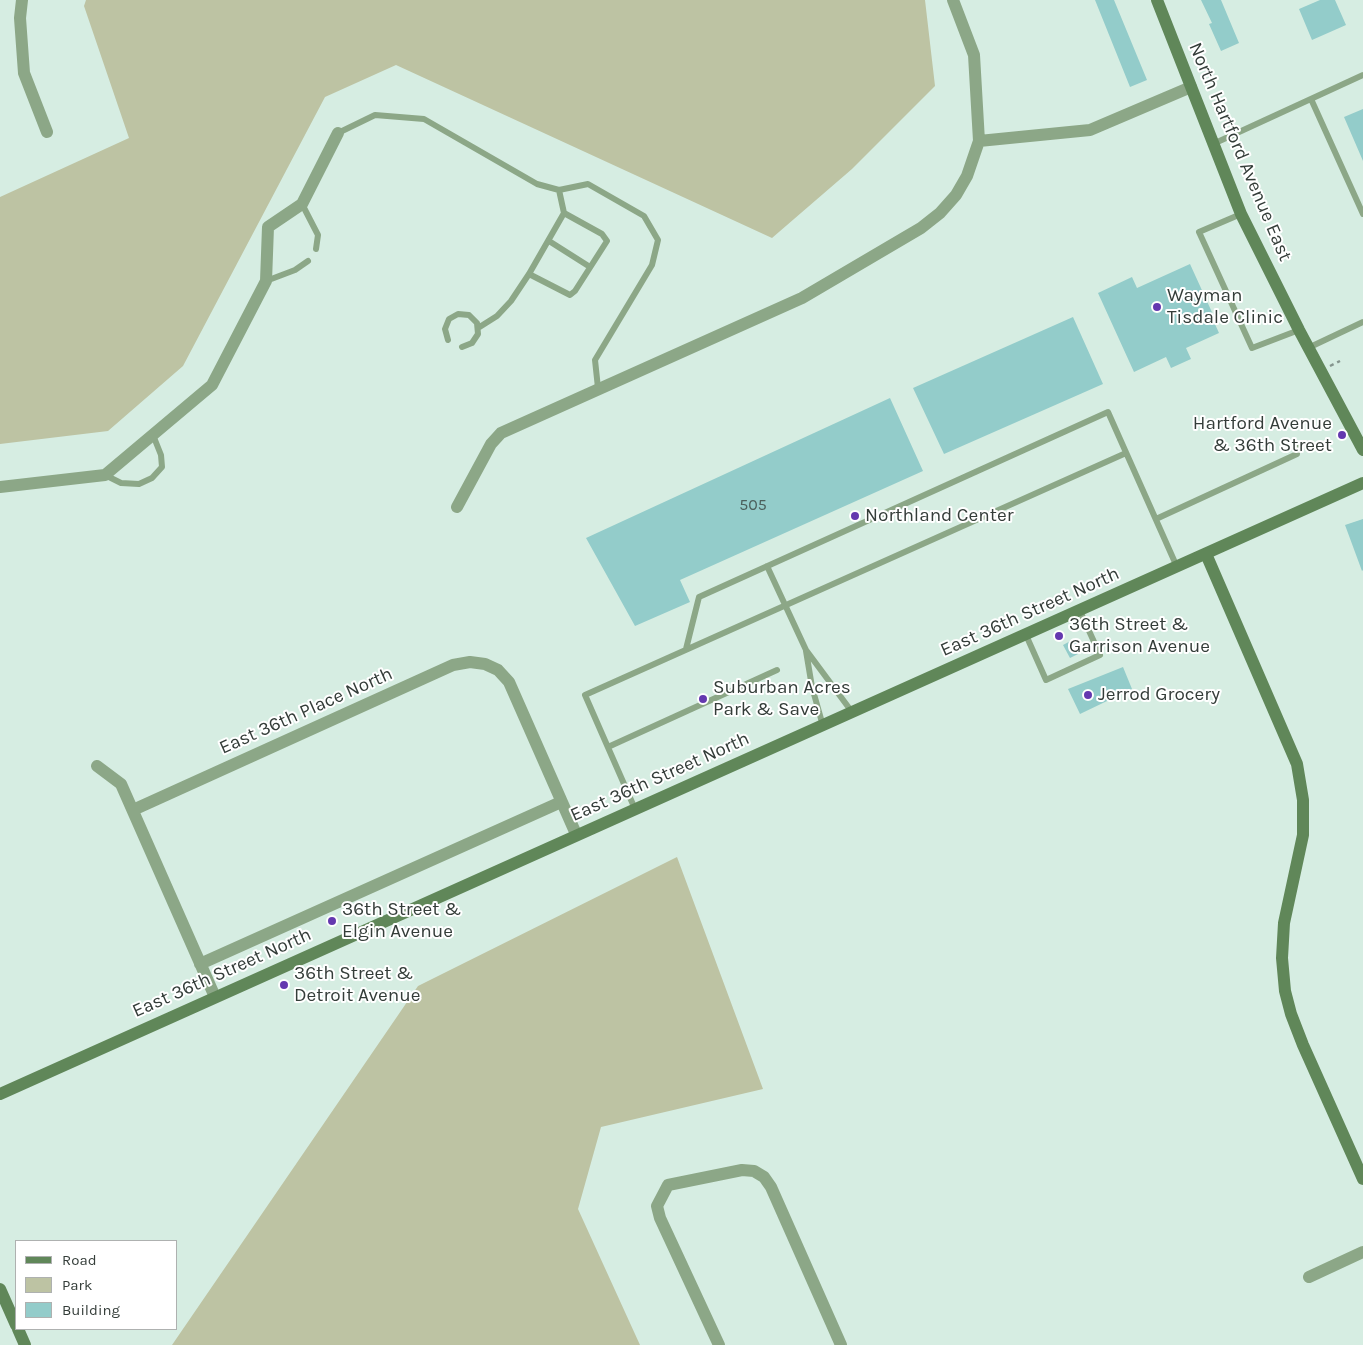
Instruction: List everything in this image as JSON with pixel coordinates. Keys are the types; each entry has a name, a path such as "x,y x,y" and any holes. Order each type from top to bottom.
{"main road":[{"name":"North Hartford Avenue East","path":"1157,0 1241,214 1308,348 1363,450"},
{"name":"East 36th Street North","path":"0,1094 576,834 823,726 1363,484"},
{"path":"1206,554 1297,764 1303,800 1303,835 1284,922 1282,958 1285,991 1302,1045 1363,1179"},
{"path":"0,1288 15,1323"},
{"path":"18,1330 25,1345"}],"street":[{"path":"22,0 20,18 24,73 47,132"},
{"path":"457,507 491,444 501,433 802,298 921,228 940,213 956,195 967,176 979,141 974,55 953,0"},
{"path":"979,141 1090,130 1191,87"},
{"path":"0,487 105,475 212,385 266,281 268,228 302,204 338,133"},
{"name":"East 36th Place North","path":"132,810 454,665 470,662 485,664 498,670 509,682 561,802"},
{"path":"97,766 121,784 215,997"},
{"path":"561,802 576,834"},
{"name":"East 36th Street North","path":"200,964 561,802"},
{"path":"719,1345 660,1218 657,1206 668,1185 742,1170 754,1171 764,1177 771,1187 841,1345"},
{"path":"1309,1277 1363,1252"}],"lane":[{"path":"1213,144 1363,76"},
{"path":"1311,98 1363,214"},
{"path":"338,133 375,115 424,119 537,184 559,190 588,184 644,216 658,240 652,265 595,360 598,388"},
{"path":"478,328 502,311 530,274 564,213 559,190"},
{"path":"302,204 318,235 316,250"},
{"path":"530,274 570,295 576,291 607,241 602,234 564,213"},
{"path":"1241,214 1199,232 1252,348 1299,330"},
{"path":"549,240 590,267"},
{"path":"266,281 295,270 308,261"},
{"path":"448,340 446,324 449,319 458,314 474,318 478,334 472,343 462,347"},
{"path":"1308,348 1363,322"},
{"path":"686,649 699,597 1108,412 1177,567"},
{"path":"105,475 121,483 139,484 152,478 162,467 153,435"},
{"path":"1156,519 1298,454 1297,446"},
{"path":"635,809 585,695 1126,453"},
{"path":"767,566 806,650 852,712"},
{"path":"1026,634 1046,680 1100,655 1080,611"},
{"path":"806,650 812,687 823,726"},
{"path":"608,747 777,670"}],"green space":[{"path":"86,0 925,0 935,86 852,169 772,238 396,65 325,97 183,366 108,431 0,444 0,197 129,138 84,6"},
{"path":"677,857 763,1089 601,1127 578,1209 640,1345 172,1345 418,986"}],"building":[{"path":"1095,0 1114,0 1147,80 1130,87"},
{"path":"1201,0 1221,0 1239,43 1221,51 1209,24 1212,23"},
{"path":"1320,0 1335,0 1346,25 1312,40 1299,9"},
{"path":"1363,109 1363,161 1344,117"},
{"name":"Wayman Tisdale Clinic","path":"1190,264 1216,321 1214,322 1219,333 1186,348 1191,359 1171,368 1166,357 1134,372 1098,293 1132,277 1137,288"},
{"path":"1073,317 1103,384 944,454 913,388"},
{"path":"890,398 923,471 680,580 690,602 635,626 586,538"},
{"path":"1363,519 1363,570 1362,571 1345,525"},
{"path":"1076,638 1082,652 1070,658 1063,645"},
{"path":"1123,667 1132,689 1080,714 1068,689"}],"place":[{"name":"Wayman Tisdale Clinic","path":"1157,307"},
{"name":"Hartford Avenue & 36th Street","path":"1342,435"},
{"name":"Northland Center","path":"855,516"},
{"name":"36th Street & Garrison Avenue","path":"1059,636"},
{"name":"Jerrod Grocery","path":"1088,695"},
{"name":"Suburban Acres Park & Save","path":"703,699"},
{"name":"36th Street & Elgin Avenue","path":"332,921"},
{"name":"36th Street & Detroit Avenue","path":"284,985"}]}
